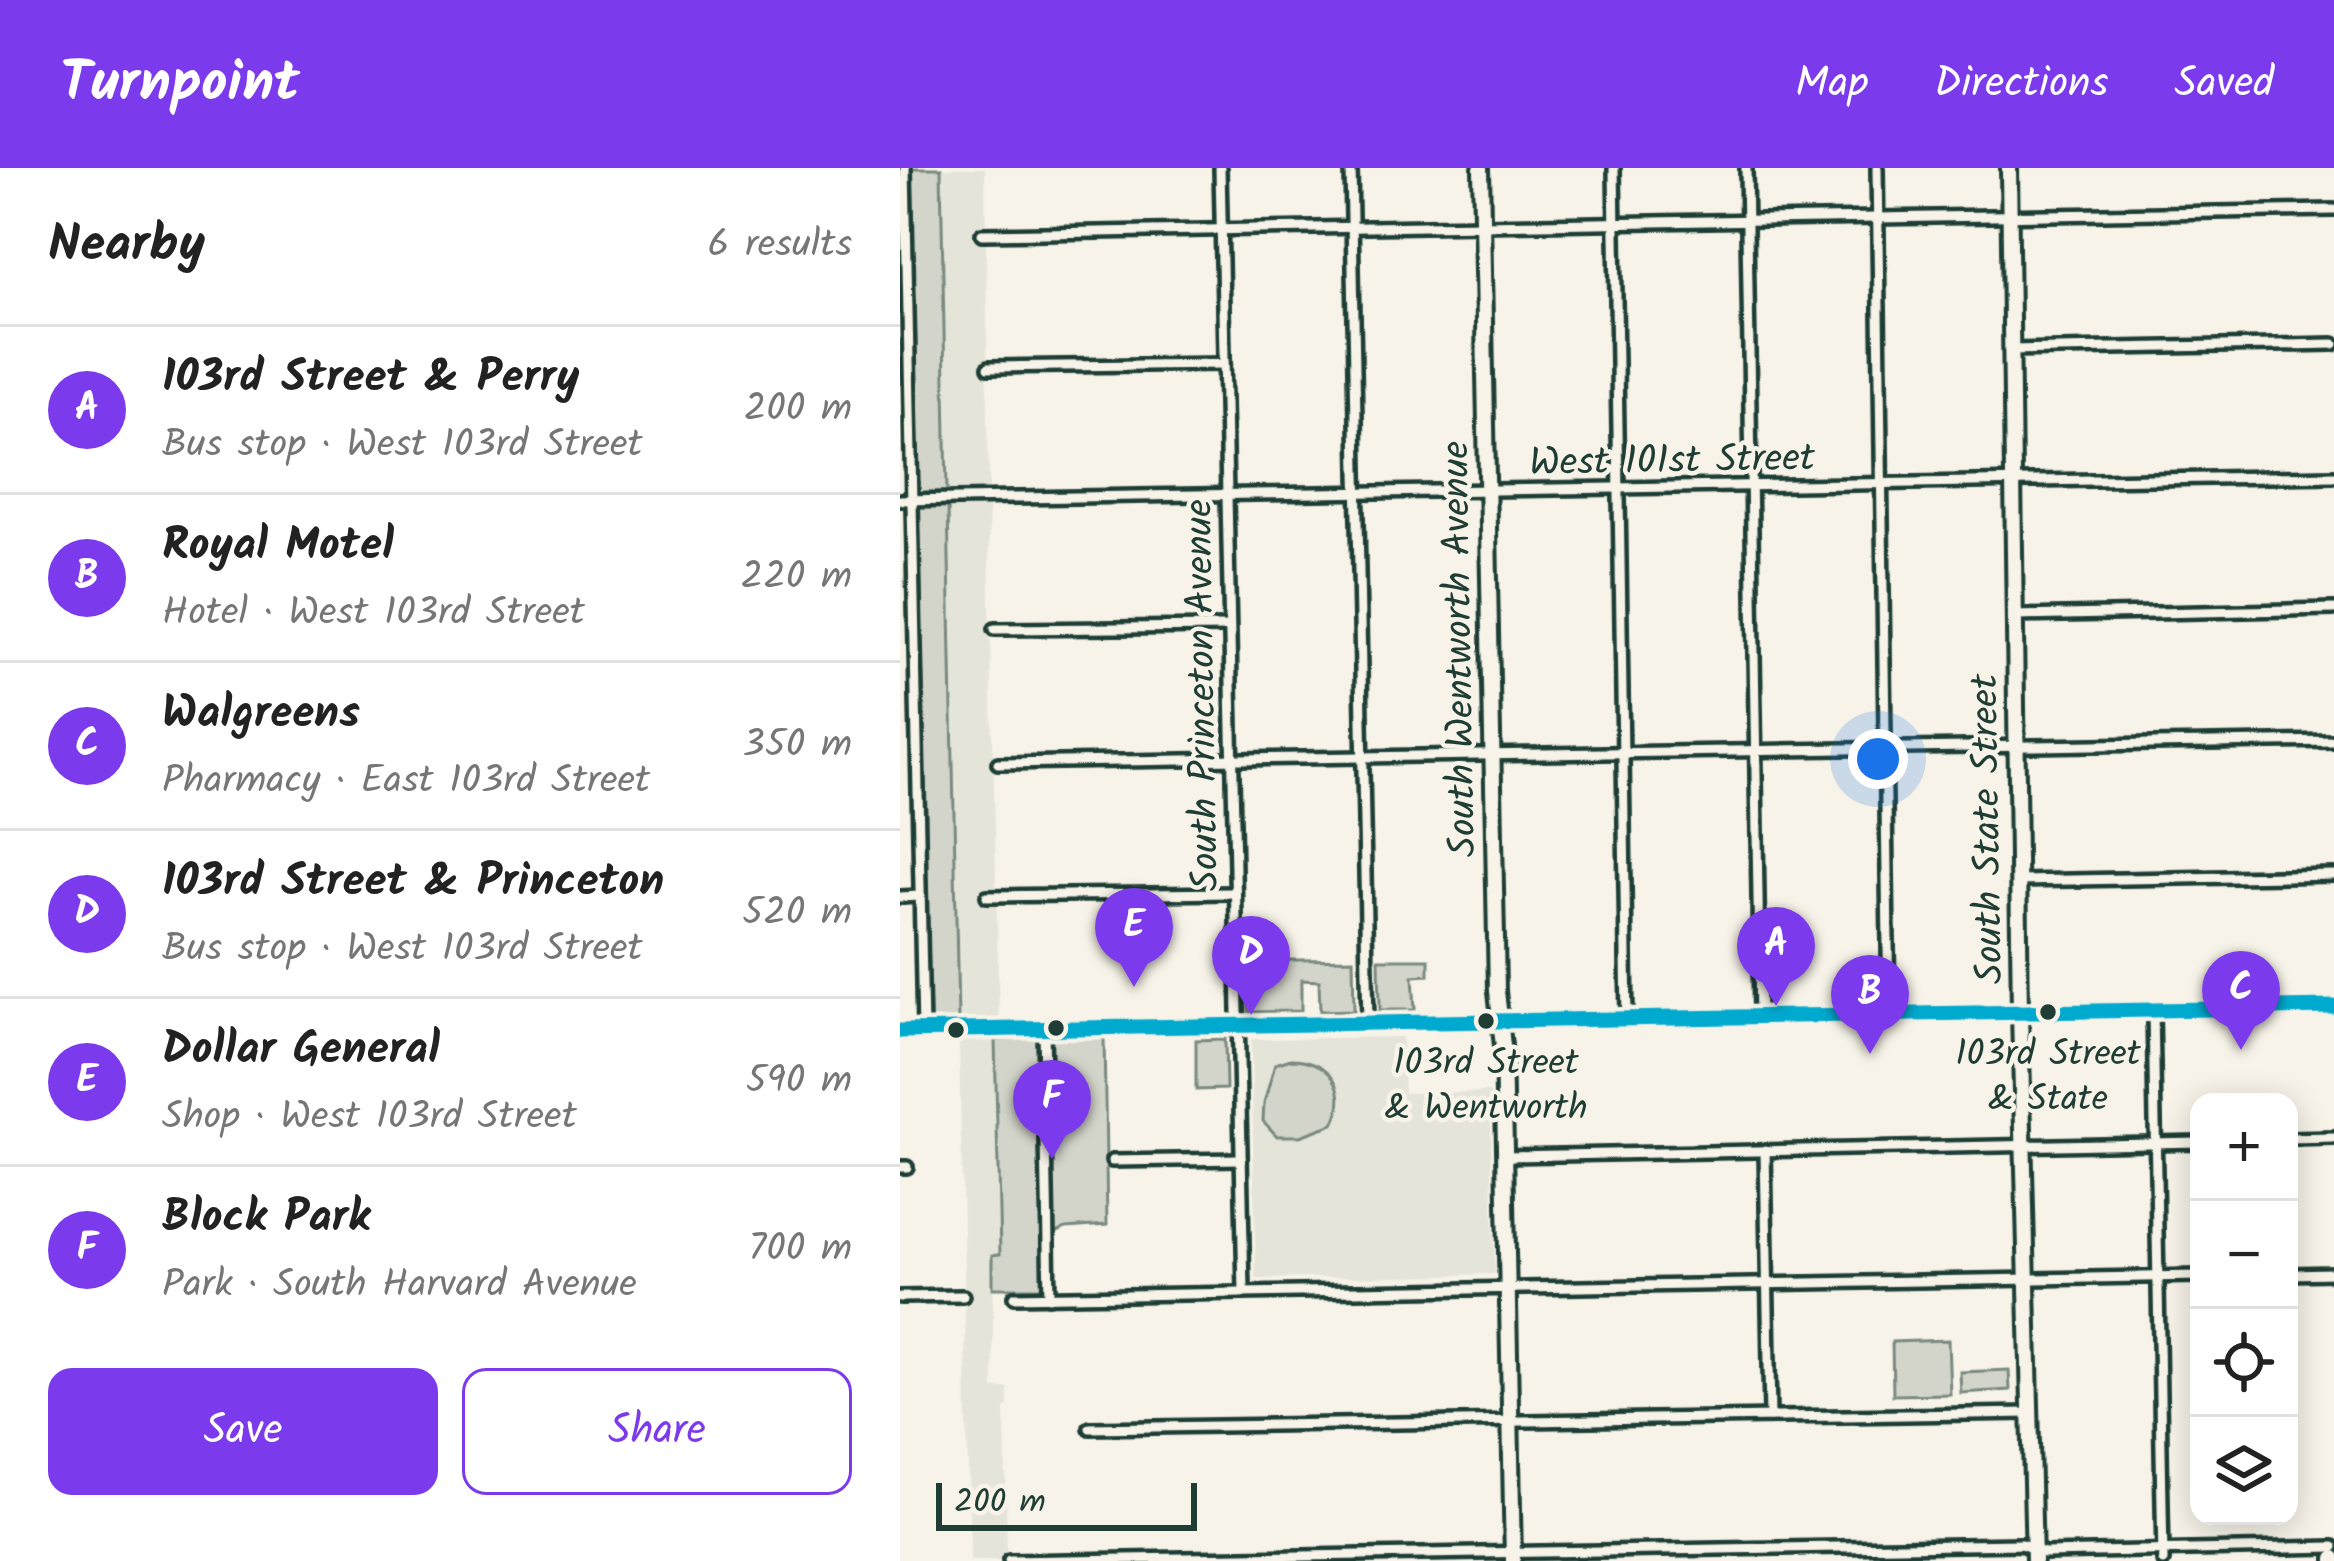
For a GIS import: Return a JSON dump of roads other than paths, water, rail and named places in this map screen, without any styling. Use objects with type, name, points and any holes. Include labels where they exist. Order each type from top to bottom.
[{"type":"street","points":[[905,168],[906,500],[915,634],[912,765],[923,1030]]},
{"type":"street","name":"South Princeton Avenue","points":[[1220,168],[1244,1293]]},
{"type":"street","points":[[1351,168],[1368,1023]]},
{"type":"street","name":"South Wentworth Avenue","points":[[1481,168],[1513,1557]]},
{"type":"street","points":[[1614,168],[1627,1019]]},
{"type":"street","points":[[1746,168],[1760,1017]]},
{"type":"street","points":[[1877,168],[1889,1015]]},
{"type":"street","name":"South State Street","points":[[2009,168],[2020,1013],[2034,1555]]},
{"type":"street","points":[[982,234],[2334,210]]},
{"type":"street","points":[[2011,350],[2334,344]]},
{"type":"street","points":[[989,367],[1224,364]]},
{"type":"street","name":"West 101st Street","points":[[906,500],[2334,476]]},
{"type":"street","points":[[2016,616],[2334,608]]},
{"type":"street","points":[[995,629],[1229,627]]},
{"type":"street","points":[[900,634],[915,634]]},
{"type":"street","points":[[998,764],[2334,741]]},
{"type":"street","points":[[2018,881],[2334,875]]},
{"type":"street","points":[[987,896],[1234,893]]},
{"type":"street","points":[[900,897],[920,896]]},
{"type":"street","points":[[900,1031],[2334,1007]]},
{"type":"street","points":[[2152,1010],[2163,1556]]},
{"type":"street","points":[[1044,1028],[1049,1297]]},
{"type":"street","points":[[2298,1139],[2334,1138]]},
{"type":"street","points":[[1505,1156],[2190,1142]]},
{"type":"street","points":[[1765,1150],[1770,1417]]},
{"type":"street","points":[[1112,1161],[1241,1159]]},
{"type":"street","points":[[2298,1274],[2334,1273]]},
{"type":"street","points":[[1015,1298],[2190,1276]]},
{"type":"street","points":[[900,1297],[963,1296]]},
{"type":"street","points":[[1090,1428],[2030,1413]]},
{"type":"street","points":[[1009,1561],[1774,1555],[2024,1544],[2034,1555],[2163,1556],[2334,1547]]},
{"type":"place","name":"Dollar General","points":[[1134,987]]},
{"type":"place","name":"103rd Street & Perry","points":[[1776,1006]]},
{"type":"place","name":"103rd Street & State","points":[[2048,1012]]},
{"type":"place","name":"103rd Street & Princeton","points":[[1251,1015]]},
{"type":"place","name":"103rd Street & Wentworth","points":[[1486,1021]]},
{"type":"place","name":"Walgreens","points":[[2241,1050]]},
{"type":"place","name":"Royal Motel","points":[[1870,1054]]},
{"type":"place","name":"Block Park","points":[[1052,1159]]}]
